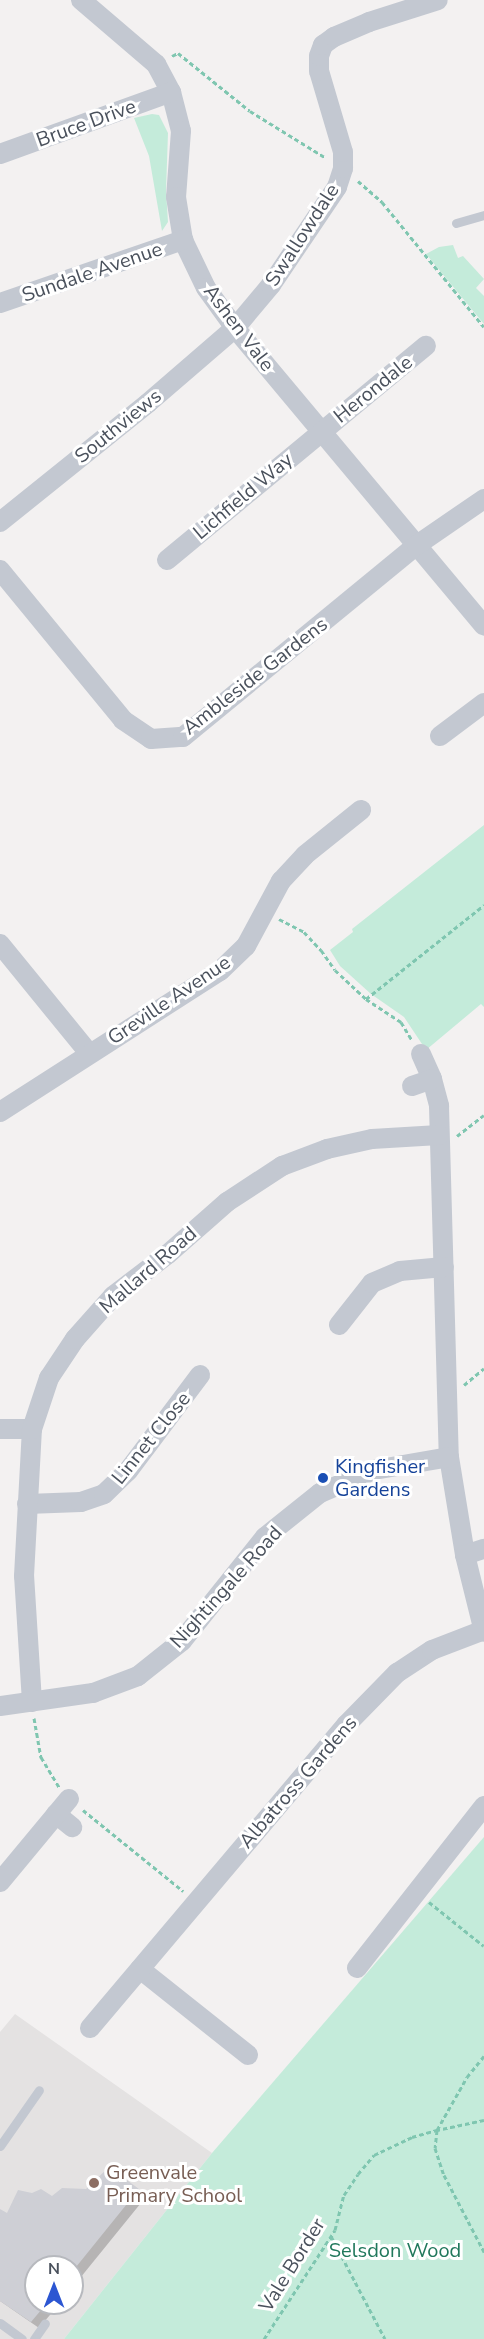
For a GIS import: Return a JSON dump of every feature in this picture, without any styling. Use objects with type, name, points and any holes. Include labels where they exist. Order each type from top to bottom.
[{"type":"street","name":"Ashen Vale","points":[[81,0],[156,64],[171,92],[181,130],[176,197],[183,240],[206,288],[235,328],[484,626]]},
{"type":"street","name":"Swallowdale","points":[[235,328],[271,285],[337,187],[343,168],[343,153],[318,71],[318,56],[323,45],[334,37],[369,22],[438,0]]},
{"type":"street","name":"Bruce Drive","points":[[0,154],[171,92]]},
{"type":"street","name":"Sundale Avenue","points":[[0,303],[183,240]]},
{"type":"street","name":"Southviews","points":[[0,522],[148,403],[235,328]]},
{"type":"street","name":"Herondale","points":[[320,431],[426,346]]},
{"type":"street","name":"Lichfield Way","points":[[167,560],[320,431]]},
{"type":"street","name":"Ambleside Gardens","points":[[0,570],[123,720],[151,739],[183,736],[417,545],[484,499]]},
{"type":"street","points":[[441,736],[484,703]]},
{"type":"street","name":"Greville Avenue","points":[[0,1112],[220,971],[246,946],[266,913],[281,881],[305,855],[361,810]]},
{"type":"street","points":[[0,944],[89,1053]]},
{"type":"street","points":[[421,1054],[432,1079],[438,1106],[444,1267],[445,1392],[449,1457],[465,1555],[484,1631]]},
{"type":"street","points":[[412,1086],[432,1079]]},
{"type":"street","name":"Mallard Road","points":[[32,1702],[24,1575],[32,1429],[49,1378],[75,1339],[113,1296],[168,1254],[226,1202],[282,1166],[327,1149],[372,1139],[439,1145]]},
{"type":"street","points":[[343,1312],[372,1283],[400,1271],[444,1267]]},
{"type":"street","name":"Linnet Close","points":[[27,1504],[81,1502],[104,1494],[128,1471],[200,1375]]},
{"type":"street","points":[[0,1429],[32,1429]]},
{"type":"street","name":"Nightingale Road","points":[[0,1706],[93,1693],[138,1676],[182,1641],[265,1537],[320,1493],[374,1470],[449,1457]]},
{"type":"street","points":[[465,1555],[484,1549]]},
{"type":"street","name":"Albatross Gardens","points":[[90,2028],[346,1725],[397,1673],[432,1650],[484,1631]]},
{"type":"street","points":[[0,1882],[69,1798]]},
{"type":"street","points":[[357,1968],[484,1806]]},
{"type":"street","points":[[56,1814],[72,1827]]},
{"type":"street","points":[[140,1969],[248,2055]]},
{"type":"lane","points":[[456,224],[484,215]]},
{"type":"lane","points":[[0,2146],[39,2090]]},
{"type":"lane","points":[[0,2323],[22,2339]]},
{"type":"lane","points":[[34,2339],[45,2323]]},
{"type":"path","points":[[366,999],[484,905]]},
{"type":"path","points":[[266,913],[304,932],[335,969],[366,999],[401,1022],[421,1054]]},
{"type":"path","points":[[439,1145],[484,1115]]},
{"type":"path","points":[[32,1702],[35,1735],[41,1757],[69,1798],[196,1901]]},
{"type":"path","points":[[417,1892],[484,1946]]},
{"type":"path","points":[[484,2056],[466,2077],[437,2130],[435,2148],[444,2175],[484,2252]]},
{"type":"path","name":"Vale Border","points":[[264,2339],[331,2236],[344,2196],[374,2155],[412,2137],[484,2120]]},
{"type":"path","points":[[331,2236],[386,2339]]},
{"type":"shaded area","name":"Greenvale Primary School","points":[[15,2014],[212,2153],[84,2314],[84,2255],[24,2255],[24,2315],[83,2315],[64,2339],[0,2339],[0,2032]]},
{"type":"green space","points":[[152,114],[159,115],[168,133],[166,191],[168,222],[162,231],[149,156],[134,118]]},
{"type":"green space","points":[[453,245],[458,258],[463,256],[484,279],[476,288],[484,296],[484,324],[426,254],[439,247]]},
{"type":"green space","points":[[484,825],[484,1007],[481,1004],[426,1050],[404,1017],[371,994],[340,966],[330,950],[353,932],[352,929]]},
{"type":"green space","name":"Selsdon Wood","points":[[484,1837],[484,2339],[64,2339],[212,2153]]},
{"type":"building","name":"Greenvale Primary School","points":[[109,2167],[139,2189],[84,2257],[84,2255],[24,2255],[24,2315],[37,2315],[31,2322],[0,2301],[0,2209],[7,2213],[18,2190],[32,2193],[41,2189],[52,2196],[62,2188],[86,2189]]},
{"type":"place","name":"Kingfisher Gardens","points":[[323,1478]]},
{"type":"place","name":"Greenvale Primary School","points":[[94,2183]]}]
